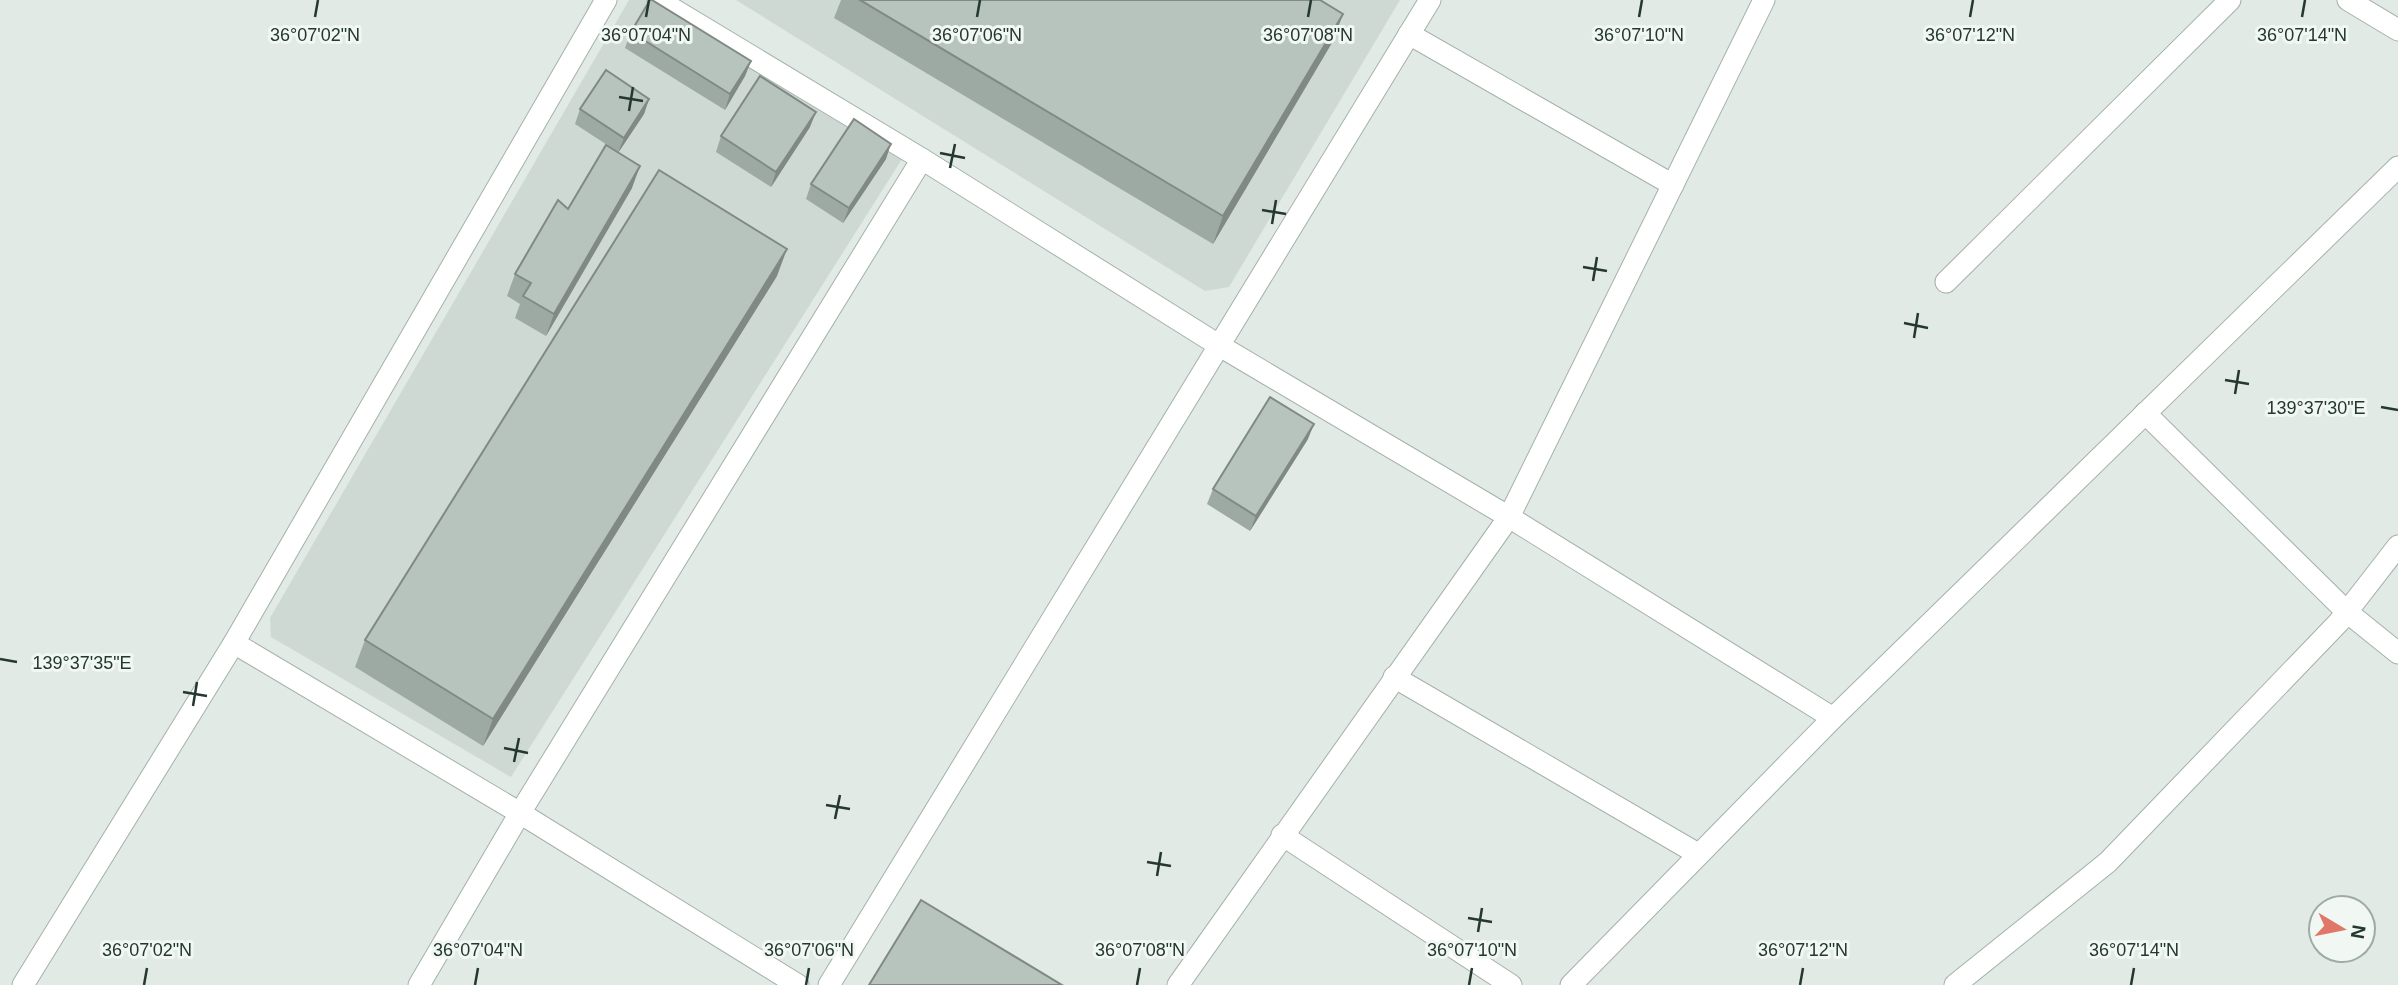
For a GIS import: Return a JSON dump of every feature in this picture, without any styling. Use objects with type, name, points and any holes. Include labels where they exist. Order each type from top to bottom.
[{"type":"street","points":[[23,985],[234,643],[606,0]]},
{"type":"street","points":[[658,0],[922,159],[1220,346],[1509,517],[1833,718]]},
{"type":"street","points":[[829,985],[1430,0]]},
{"type":"street","points":[[1178,985],[1509,517],[1763,0]]},
{"type":"street","points":[[1946,282],[2230,0]]},
{"type":"street","points":[[2348,0],[2398,30]]},
{"type":"street","points":[[1409,34],[1673,185]]},
{"type":"street","points":[[419,985],[520,813],[922,159]]},
{"type":"street","points":[[1571,985],[1833,718],[2398,167]]},
{"type":"street","points":[[2145,413],[2347,612],[2398,653]]},
{"type":"street","points":[[1955,985],[2108,862],[2347,612],[2398,546]]},
{"type":"street","points":[[234,643],[520,813],[798,985]]},
{"type":"street","points":[[1394,677],[1698,854]]},
{"type":"street","points":[[1282,835],[1511,985]]},
{"type":"shaded area","points":[[629,0],[650,0],[904,156],[511,777],[271,637],[270,618]]},
{"type":"shaded area","points":[[736,0],[1400,0],[1229,287],[1205,291]]},
{"type":"building","points":[[650,0],[751,61],[730,94],[631,32]]},
{"type":"building","points":[[860,0],[1320,0],[1343,14],[1223,216]]},
{"type":"building","points":[[606,70],[649,99],[624,138],[580,109]]},
{"type":"building","points":[[760,76],[816,112],[776,172],[721,136]]},
{"type":"building","points":[[854,119],[891,144],[849,208],[811,184]]},
{"type":"building","points":[[606,145],[640,166],[554,314],[523,296],[531,283],[515,274],[558,200],[568,209]]},
{"type":"building","points":[[659,170],[787,249],[493,719],[365,640]]},
{"type":"building","points":[[1270,397],[1314,424],[1256,516],[1213,489]]},
{"type":"building","points":[[921,900],[1062,985],[869,985]]}]
